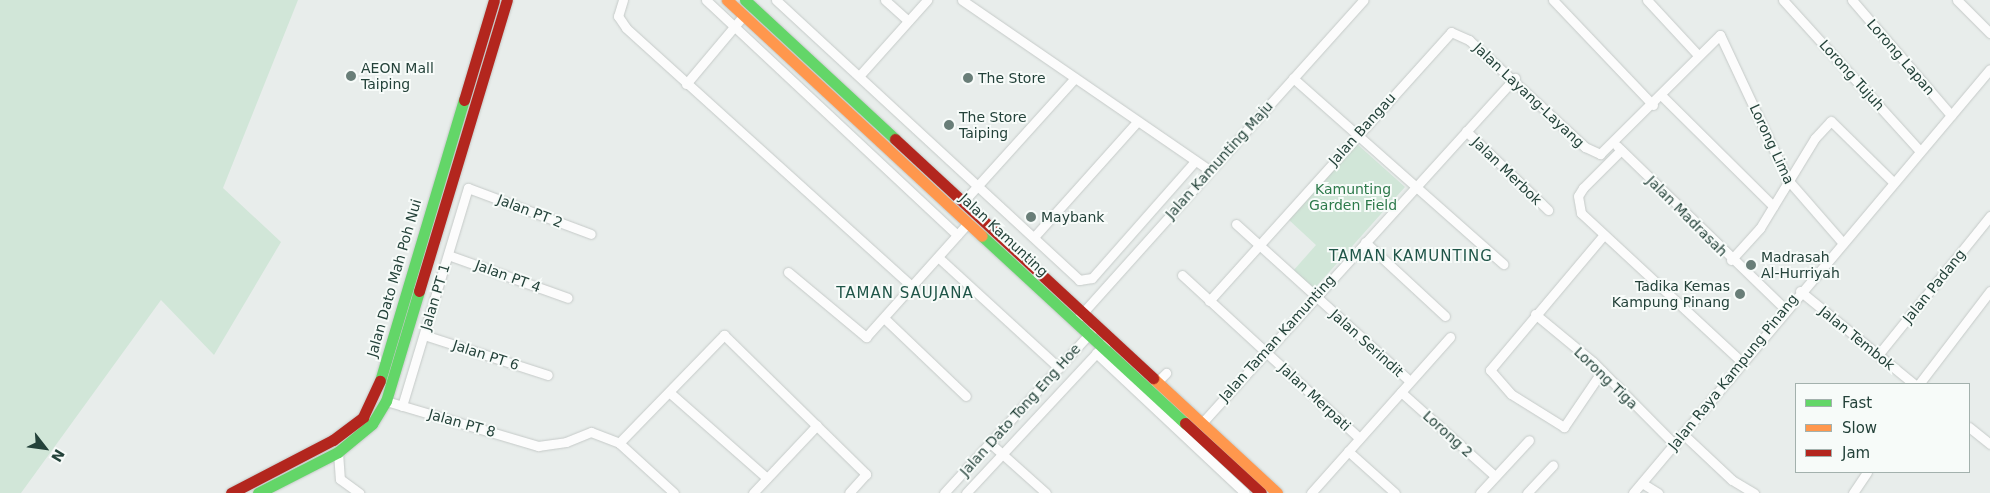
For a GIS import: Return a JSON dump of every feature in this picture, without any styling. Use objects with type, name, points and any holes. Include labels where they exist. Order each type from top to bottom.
[{"type":"main road","name":"Jalan Dato Mah Poh Nui","points":[[231,493],[333,440],[352,428],[370,405],[494,0]]},
{"type":"main road","name":"Jalan Dato Mah Poh Nui","points":[[258,493],[338,452],[372,424],[383,406],[507,0]]},
{"type":"main road","name":"Jalan Kamunting","points":[[727,0],[969,222],[1079,317]]},
{"type":"main road","name":"Jalan Kamunting","points":[[745,0],[963,202],[1093,330],[1103,345],[1261,493]]},
{"type":"main road","name":"Jalan Kamunting","points":[[1103,345],[1162,378],[1202,423],[1277,493]]},
{"type":"main road","points":[[370,405],[383,406]]},
{"type":"street","points":[[623,0],[621,22],[686,84],[912,286]]},
{"type":"street","points":[[706,0],[957,235]]},
{"type":"street","points":[[776,0],[1080,280],[1092,278],[1195,161]]},
{"type":"street","points":[[886,0],[908,21]]},
{"type":"street","points":[[860,76],[927,0]]},
{"type":"street","points":[[962,0],[1209,170]]},
{"type":"street","name":"Jalan Kamunting Maju","points":[[1079,317],[1362,0]]},
{"type":"street","points":[[1553,0],[1653,105]]},
{"type":"street","points":[[1647,0],[1697,54],[1578,196],[1581,213],[1603,236],[1740,360]]},
{"type":"street","name":"Lorong Tujuh","points":[[1783,0],[1920,151]]},
{"type":"street","name":"Lorong Lapan","points":[[1852,0],[1951,115]]},
{"type":"street","points":[[1957,0],[1990,33]]},
{"type":"street","points":[[686,84],[744,15]]},
{"type":"street","name":"Jalan Bangau","points":[[1209,301],[1451,32],[1459,32]]},
{"type":"street","name":"Jalan Layang-Layang","points":[[1459,32],[1514,79],[1585,147],[1600,154],[1618,147]]},
{"type":"street","name":"Lorong Lima","points":[[1697,54],[1720,34],[1788,180],[1842,242]]},
{"type":"street","name":"Jalan Raya Kampung Pinang","points":[[1632,493],[1675,444],[1740,360],[1990,69]]},
{"type":"street","points":[[963,202],[1075,78]]},
{"type":"street","points":[[1293,78],[1356,136],[1503,264]]},
{"type":"street","name":"Jalan Taman Kamunting","points":[[1202,423],[1364,242],[1514,79]]},
{"type":"street","points":[[1662,95],[1773,206]]},
{"type":"street","points":[[1730,260],[1746,246],[1788,180],[1831,121],[1893,182]]},
{"type":"street","points":[[1034,237],[1137,122]]},
{"type":"street","name":"Jalan Merbok","points":[[1466,131],[1548,210]]},
{"type":"street","name":"Jalan Madrasah","points":[[1618,147],[1730,260],[1784,308]]},
{"type":"street","name":"Jalan PT 2","points":[[468,188],[591,234]]},
{"type":"street","name":"Jalan PT 1","points":[[402,406],[468,188]]},
{"type":"street","name":"Jalan Padang","points":[[1878,355],[1990,216]]},
{"type":"street","points":[[788,272],[866,337],[969,222]]},
{"type":"street","name":"Jalan Serindit","points":[[1236,224],[1410,382]]},
{"type":"street","points":[[1602,371],[1564,427],[1511,394],[1490,370],[1535,314],[1603,236]]},
{"type":"street","points":[[1364,242],[1445,316]]},
{"type":"street","name":"Jalan PT 4","points":[[448,255],[568,298]]},
{"type":"street","points":[[938,257],[1058,368]]},
{"type":"street","name":"Jalan Merpati","points":[[1182,275],[1359,438]]},
{"type":"street","name":"Jalan Tembok","points":[[1800,291],[1913,383]]},
{"type":"street","points":[[1920,383],[1990,291]]},
{"type":"street","name":"Lorong Tiga","points":[[1535,314],[1602,371],[1675,444]]},
{"type":"street","points":[[884,318],[966,396]]},
{"type":"street","name":"Jalan Dato Tong Eng Hoe","points":[[944,493],[1093,330]]},
{"type":"street","name":"Jalan PT 6","points":[[424,335],[548,375]]},
{"type":"street","points":[[674,493],[619,444],[724,335],[866,474],[849,493]]},
{"type":"street","points":[[1311,493],[1450,337]]},
{"type":"street","points":[[966,493],[1103,345],[1244,493]]},
{"type":"street","points":[[669,392],[767,478]]},
{"type":"street","name":"Lorong 2","points":[[1401,392],[1495,476]]},
{"type":"street","name":"Jalan PT 8","points":[[383,406],[402,406],[538,446],[566,442],[591,432],[619,444]]},
{"type":"street","points":[[753,493],[817,424]]},
{"type":"street","points":[[1970,428],[1990,444]]},
{"type":"street","points":[[1683,434],[1732,480],[1754,493]]},
{"type":"street","points":[[1480,493],[1529,440]]},
{"type":"street","points":[[990,443],[1046,493]]},
{"type":"street","points":[[1348,451],[1395,493]]},
{"type":"street","points":[[336,467],[338,452]]},
{"type":"street","points":[[326,459],[336,467],[345,486],[359,493]]},
{"type":"street","points":[[1528,493],[1553,465]]},
{"type":"street","points":[[1853,493],[1865,473]]},
{"type":"street","points":[[1642,483],[1658,493]]},
{"type":"green space","points":[[0,0],[298,0],[223,188],[281,242],[214,355],[161,300],[21,493],[0,493]]},
{"type":"green space","name":"Kamunting Garden Field","points":[[1357,144],[1405,187],[1314,289],[1293,271],[1316,245],[1289,220]]},
{"type":"traffic: fast","points":[[745,0],[895,139]]},
{"type":"traffic: fast","points":[[380,381],[464,100]]},
{"type":"traffic: fast","points":[[982,236],[1185,423]]},
{"type":"traffic: fast","points":[[258,493],[338,452],[372,424],[386,401],[419,291]]},
{"type":"traffic: slow","points":[[727,0],[982,236]]},
{"type":"traffic: slow","points":[[1153,378],[1277,493]]},
{"type":"traffic: jam","points":[[464,100],[494,0]]},
{"type":"traffic: jam","points":[[419,291],[507,0]]},
{"type":"traffic: jam","points":[[895,139],[1153,378]]},
{"type":"traffic: jam","points":[[231,493],[333,440],[363,417],[380,381]]},
{"type":"traffic: jam","points":[[1185,423],[1261,493]]},
{"type":"place","name":"AEON Mall Taiping","points":[[351,76]]},
{"type":"place","name":"The Store","points":[[968,78]]},
{"type":"place","name":"The Store Taiping","points":[[949,125]]},
{"type":"place","name":"Maybank","points":[[1031,217]]},
{"type":"place","name":"Madrasah Al-Hurriyah","points":[[1751,265]]},
{"type":"place","name":"Tadika Kemas Kampung Pinang","points":[[1740,294]]},
{"type":"district","name":"TAMAN KAMUNTING","points":[[1411,257]]},
{"type":"district","name":"TAMAN SAUJANA","points":[[905,294]]}]
